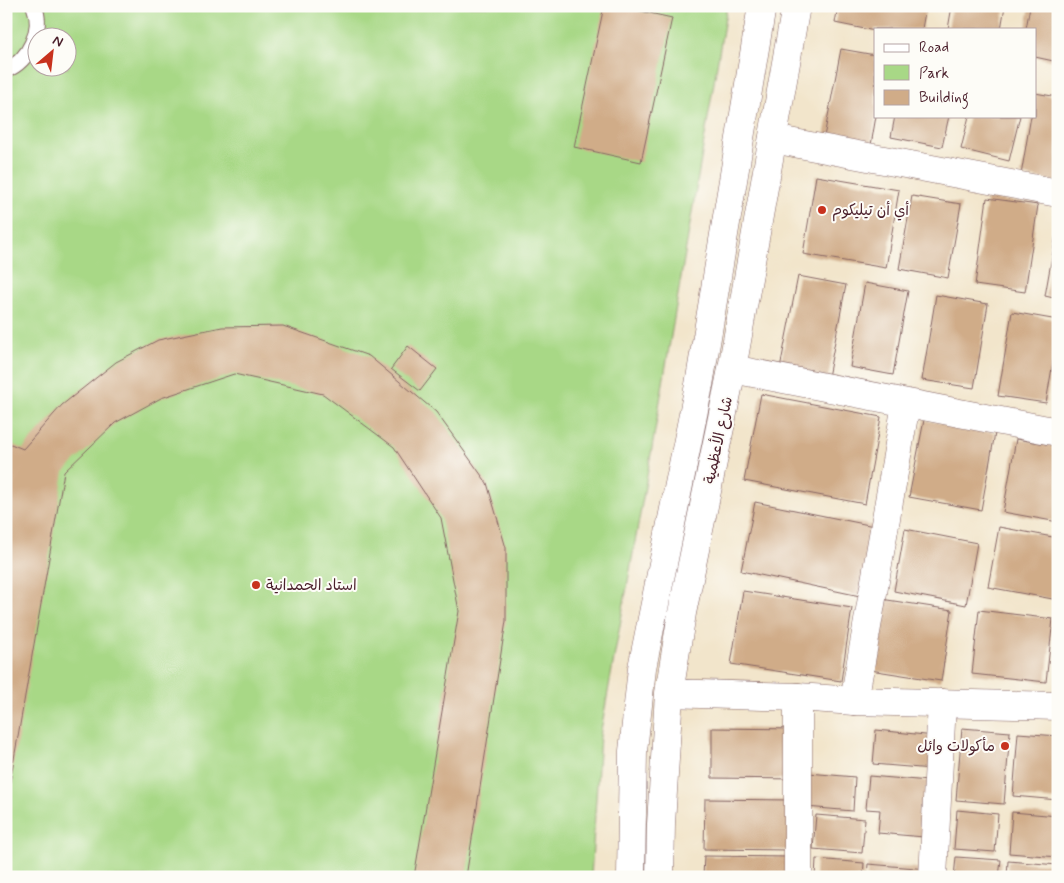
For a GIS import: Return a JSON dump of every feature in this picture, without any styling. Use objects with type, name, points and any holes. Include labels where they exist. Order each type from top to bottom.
[{"type":"street","points":[[631,877],[633,751],[642,668],[699,385],[762,6]]},
{"type":"street","name":"شارع الأعظمية","points":[[660,877],[661,824],[669,693],[682,612],[732,369],[796,6]]},
{"type":"street","points":[[774,139],[1058,193]]},
{"type":"street","points":[[732,369],[1058,432]]},
{"type":"street","points":[[854,701],[906,404]]},
{"type":"street","points":[[669,693],[798,697],[854,701],[1058,706]]},
{"type":"street","points":[[798,697],[798,877]]},
{"type":"street","points":[[933,877],[942,703]]},
{"type":"lane","points":[[6,70],[13,67],[28,51],[36,31],[34,6]]},
{"type":"green space","points":[[6,6],[727,6],[652,448],[600,736],[591,877],[6,877]]},
{"type":"building","points":[[604,6],[618,6],[672,18],[641,162],[574,147]]},
{"type":"building","points":[[838,6],[926,6],[922,28],[874,28],[874,31],[835,23]]},
{"type":"building","points":[[952,6],[1005,6],[1001,28],[948,28]]},
{"type":"building","points":[[1030,6],[1058,6],[1058,62],[1036,57],[1036,28],[1026,28]]},
{"type":"building","points":[[841,49],[874,55],[874,118],[876,118],[870,151],[823,142]]},
{"type":"building","points":[[1036,93],[1058,97],[1058,182],[1021,175],[1031,118],[1036,118]]},
{"type":"building","points":[[895,118],[949,118],[942,147],[891,137]]},
{"type":"building","points":[[969,118],[1020,118],[1009,161],[961,149]]},
{"type":"building","points":[[816,176],[899,190],[886,268],[803,254]]},
{"type":"building","points":[[912,196],[961,204],[948,278],[899,269]]},
{"type":"building","points":[[987,198],[1038,205],[1025,292],[975,285]]},
{"type":"building","points":[[1058,228],[1058,299],[1045,296]]},
{"type":"building","points":[[798,276],[846,285],[828,377],[780,368]]},
{"type":"building","points":[[865,283],[908,291],[893,375],[850,367]]},
{"type":"building","points":[[936,295],[988,304],[974,388],[922,380]]},
{"type":"building","points":[[1012,312],[1058,320],[1058,332],[1046,403],[998,396]]},
{"type":"building","points":[[283,326],[369,356],[436,412],[487,483],[506,548],[506,621],[466,877],[414,877],[459,611],[441,518],[394,447],[323,394],[234,374],[161,398],[115,423],[64,472],[6,805],[6,442],[23,449],[62,405],[116,362],[158,340],[222,327]]},
{"type":"building","points":[[408,346],[437,369],[420,391],[391,369]]},
{"type":"building","points":[[761,394],[881,417],[865,504],[744,481]]},
{"type":"building","points":[[924,420],[995,433],[981,510],[909,497]]},
{"type":"building","points":[[1016,439],[1058,446],[1058,522],[1003,512]]},
{"type":"building","points":[[755,502],[874,526],[860,596],[741,571]]},
{"type":"building","points":[[999,527],[1058,538],[1058,600],[988,587]]},
{"type":"building","points":[[905,529],[977,543],[966,605],[894,591]]},
{"type":"building","points":[[743,591],[852,608],[841,681],[731,664]]},
{"type":"building","points":[[881,599],[952,610],[941,681],[870,670]]},
{"type":"building","points":[[979,610],[1053,619],[1046,682],[972,674]]},
{"type":"building","points":[[712,728],[798,729],[797,779],[712,778]]},
{"type":"building","points":[[962,728],[1010,732],[1004,804],[956,800]]},
{"type":"building","points":[[876,730],[935,736],[932,769],[873,764]]},
{"type":"building","points":[[1018,733],[1058,736],[1058,800],[1013,796]]},
{"type":"building","points":[[808,773],[855,777],[853,811],[806,807]]},
{"type":"building","points":[[869,776],[929,781],[924,837],[878,833],[880,810],[866,809]]},
{"type":"building","points":[[705,799],[790,800],[790,850],[704,849]]},
{"type":"building","points":[[957,810],[998,814],[995,852],[954,849]]},
{"type":"building","points":[[1012,812],[1058,816],[1058,857],[1009,853]]},
{"type":"building","points":[[816,815],[865,819],[862,853],[813,849]]},
{"type":"building","points":[[704,856],[789,857],[789,877],[703,877]]},
{"type":"building","points":[[956,857],[1001,860],[999,877],[954,877]]},
{"type":"building","points":[[816,859],[864,863],[863,877],[815,877]]},
{"type":"building","points":[[1008,861],[1058,865],[1058,877],[1007,877]]},
{"type":"building","points":[[868,864],[928,869],[927,877],[867,877]]},
{"type":"place","name":"أي أن تيليكوم","points":[[822,210]]},
{"type":"place","name":"استاد الحمدانية","points":[[256,585]]},
{"type":"place","name":"مأكولات وائل","points":[[1005,746]]}]
